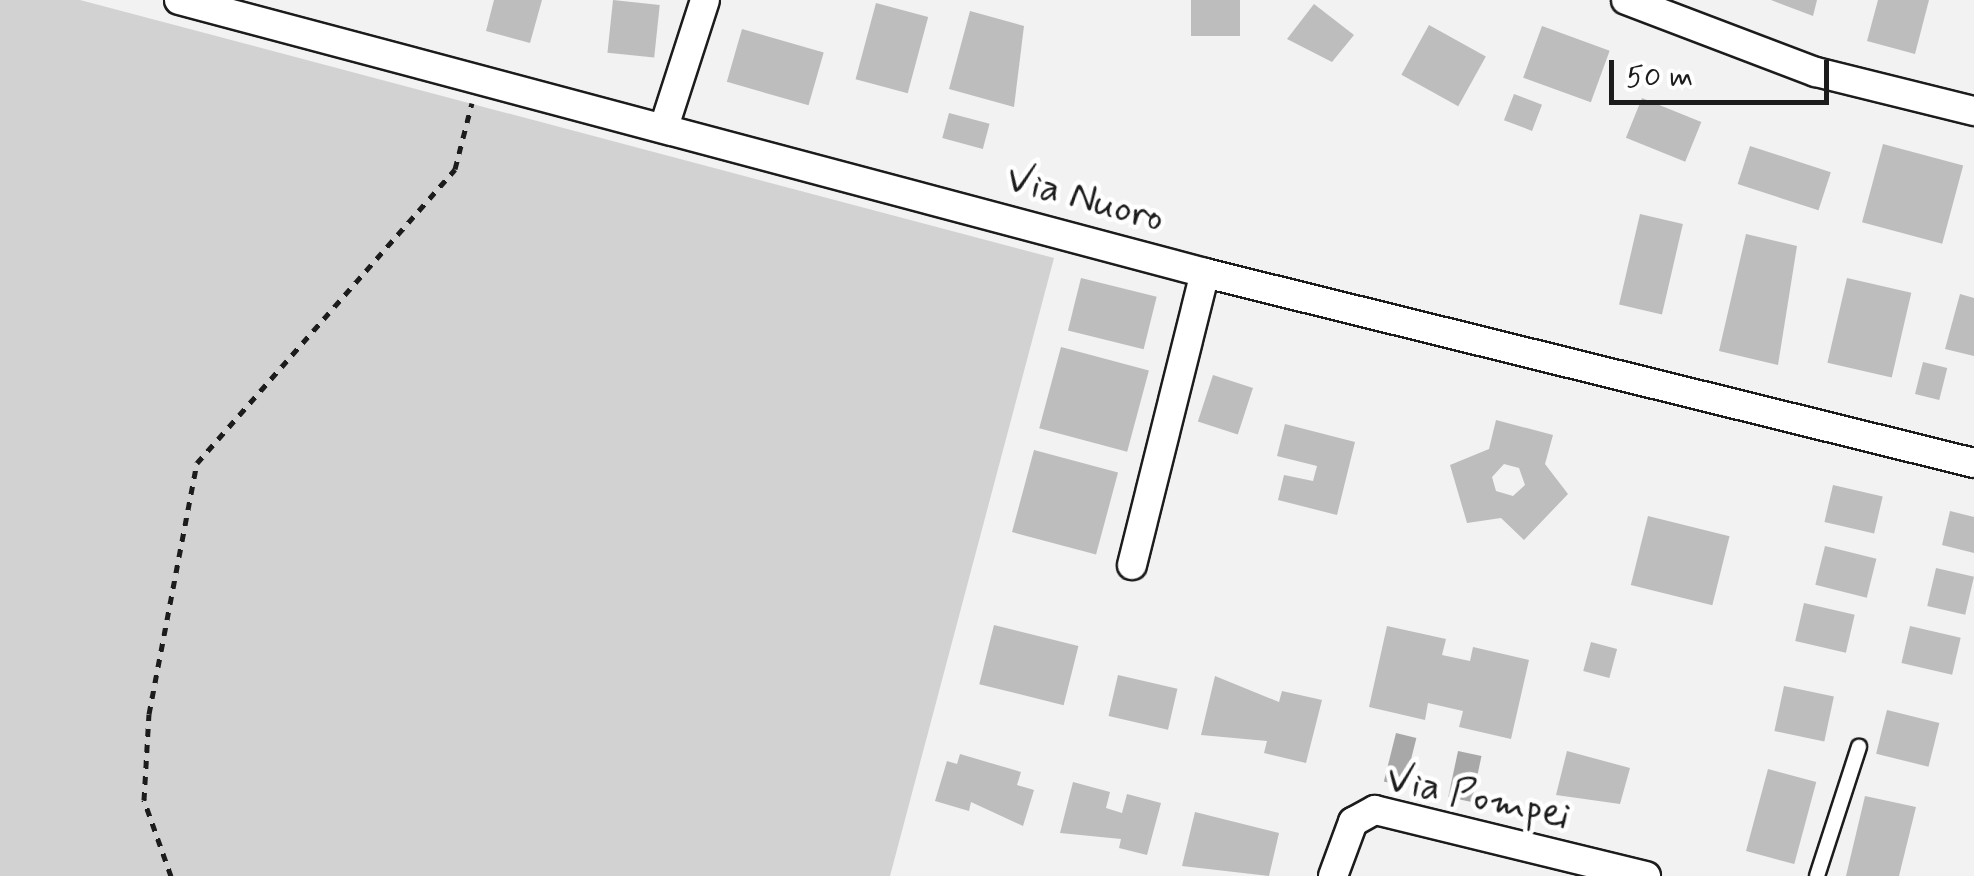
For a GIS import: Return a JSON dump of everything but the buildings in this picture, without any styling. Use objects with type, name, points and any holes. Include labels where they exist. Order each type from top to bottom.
[{"type":"street","name":"Via Nuoro","points":[[180,0],[480,75],[1205,273],[1974,463]]},
{"type":"street","points":[[664,127],[705,0]]},
{"type":"street","points":[[1626,0],[1816,72],[1974,111]]},
{"type":"street","points":[[1132,564],[1205,273]]},
{"type":"street","name":"Via Pompei","points":[[1332,876],[1353,822],[1375,810],[1646,876]]},
{"type":"lane","points":[[1817,876],[1859,747]]},
{"type":"path","points":[[171,876],[144,800],[148,731],[166,590],[197,463],[455,169],[480,75]]},
{"type":"shaded area","points":[[0,0],[80,0],[1054,258],[890,876],[0,876]]},
{"type":"shaded area","points":[[1396,733],[1416,738],[1404,787],[1384,782]]},
{"type":"shaded area","points":[[1458,751],[1481,756],[1472,802],[1448,797]]}]
